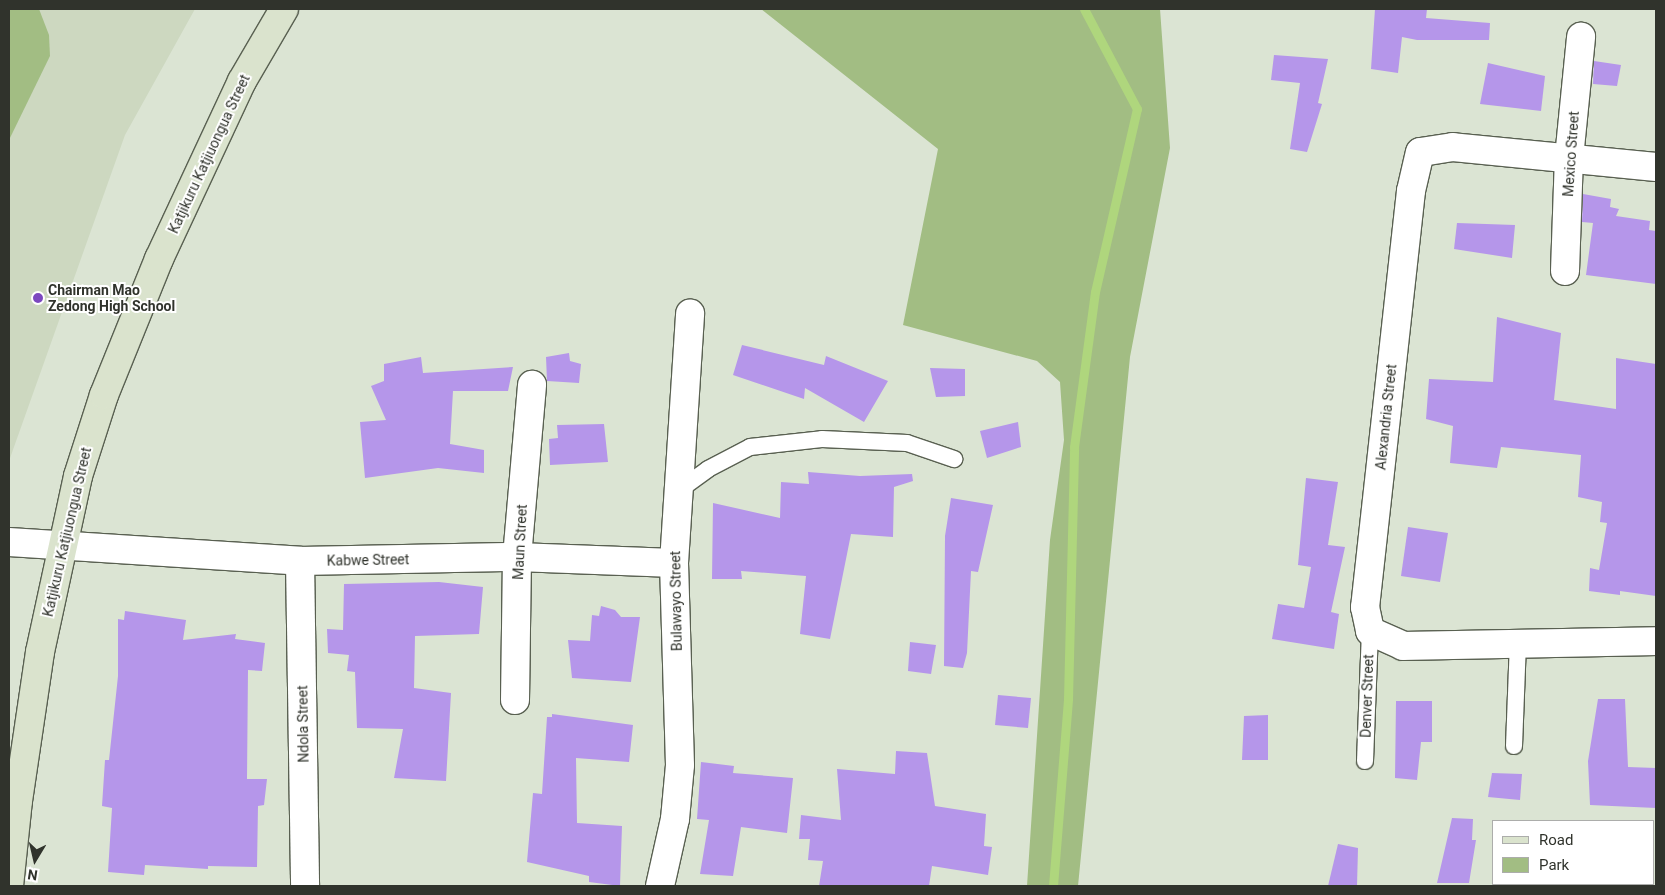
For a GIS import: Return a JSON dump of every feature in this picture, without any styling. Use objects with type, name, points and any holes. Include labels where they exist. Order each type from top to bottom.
[{"type":"street","name":"Katjikuru Katjiuongua Street","points":[[9,886],[31,706],[62,546],[78,476],[104,395],[159,259],[242,81],[284,9]]},
{"type":"street","name":"Mexico Street","points":[[1565,271],[1569,158],[1581,37]]},
{"type":"street","name":"Alexandria Street","points":[[1370,631],[1365,607],[1411,191],[1420,152],[1453,147],[1656,167]]},
{"type":"street","name":"Bulawayo Street","points":[[660,886],[675,819],[680,765],[674,563],[690,314]]},
{"type":"street","name":"Maun Street","points":[[515,700],[518,557],[532,385]]},
{"type":"street","name":"Kabwe Street","points":[[9,542],[300,561],[518,557],[674,563]]},
{"type":"street","name":"Ndola Street","points":[[300,561],[305,886]]},
{"type":"street","points":[[1370,631],[1403,646],[1656,641]]},
{"type":"lane","points":[[678,490],[708,469],[750,447],[822,439],[907,443],[954,459]]},
{"type":"lane","name":"Denver Street","points":[[1365,761],[1370,631]]},
{"type":"lane","points":[[1514,746],[1518,643]]},
{"type":"shaded area","name":"Chairman Mao Zedong High School","points":[[9,9],[195,9],[125,135],[9,461]]},
{"type":"green space","points":[[9,9],[39,9],[49,35],[50,56],[9,140]]},
{"type":"green space","points":[[761,9],[1160,9],[1170,148],[1130,357],[1078,886],[1027,886],[1050,540],[1064,440],[1060,382],[1037,361],[903,325],[938,149]]},
{"type":"building","points":[[1375,9],[1427,9],[1426,18],[1490,23],[1489,40],[1417,40],[1402,37],[1398,73],[1371,69]]},
{"type":"building","points":[[1274,55],[1328,59],[1318,103],[1322,104],[1307,152],[1290,149],[1300,83],[1271,80]]},
{"type":"building","points":[[1594,61],[1621,65],[1617,86],[1593,84]]},
{"type":"building","points":[[1488,63],[1545,76],[1541,111],[1480,104]]},
{"type":"building","points":[[1583,194],[1611,199],[1610,207],[1619,209],[1616,216],[1650,221],[1649,230],[1656,231],[1656,284],[1586,275],[1593,223],[1582,222]]},
{"type":"building","points":[[1457,223],[1515,225],[1512,258],[1454,249]]},
{"type":"building","points":[[1497,317],[1561,333],[1554,400],[1616,409],[1616,358],[1656,364],[1656,596],[1620,591],[1620,595],[1589,591],[1590,568],[1599,570],[1607,523],[1600,522],[1602,502],[1578,497],[1581,455],[1501,447],[1497,468],[1450,463],[1453,426],[1426,419],[1429,379],[1493,382]]},
{"type":"building","points":[[742,345],[824,365],[826,356],[888,381],[864,422],[805,388],[804,399],[733,375]]},
{"type":"building","points":[[569,353],[570,361],[581,364],[579,383],[547,381],[546,357]]},
{"type":"building","points":[[421,357],[423,373],[513,367],[508,391],[453,391],[450,444],[484,450],[484,473],[438,468],[365,478],[360,422],[386,420],[371,386],[384,381],[384,364]]},
{"type":"building","points":[[930,368],[965,369],[965,396],[936,397]]},
{"type":"building","points":[[1018,422],[1021,447],[987,458],[980,431]]},
{"type":"building","points":[[604,424],[608,462],[550,465],[549,439],[558,438],[557,425]]},
{"type":"building","points":[[808,472],[860,476],[912,474],[913,481],[894,487],[893,537],[851,534],[830,639],[800,634],[806,576],[741,571],[742,579],[712,579],[713,503],[780,518],[781,482],[809,484]]},
{"type":"building","points":[[1306,478],[1338,482],[1328,545],[1345,547],[1331,612],[1339,614],[1334,649],[1272,639],[1278,604],[1304,608],[1311,567],[1298,565]]},
{"type":"building","points":[[951,498],[993,505],[978,572],[971,571],[967,653],[963,668],[944,666],[945,536]]},
{"type":"building","points":[[1408,527],[1448,533],[1440,582],[1401,576]]},
{"type":"building","points":[[439,582],[483,587],[479,634],[415,636],[414,688],[451,693],[446,781],[394,778],[403,729],[357,728],[355,672],[347,671],[349,655],[328,653],[327,629],[343,630],[344,584]]},
{"type":"building","points":[[601,606],[615,610],[621,617],[640,617],[631,682],[572,678],[568,640],[590,641],[592,615],[599,616]]},
{"type":"building","points":[[125,611],[186,620],[183,640],[236,634],[235,639],[265,643],[262,671],[248,670],[247,779],[267,779],[264,805],[258,806],[257,867],[208,866],[208,869],[145,865],[144,875],[108,872],[112,808],[102,806],[105,760],[109,760],[118,676],[118,619],[124,620]]},
{"type":"building","points":[[910,642],[936,645],[931,674],[908,671]]},
{"type":"building","points":[[998,695],[1031,698],[1028,728],[995,725]]},
{"type":"building","points":[[1598,699],[1625,699],[1628,767],[1656,768],[1656,808],[1590,805],[1588,761]]},
{"type":"building","points":[[1396,701],[1432,701],[1432,742],[1421,742],[1417,780],[1395,778]]},
{"type":"building","points":[[552,714],[633,725],[629,762],[576,758],[577,823],[622,826],[620,886],[589,882],[589,876],[527,862],[533,793],[542,794],[547,717],[552,717]]},
{"type":"building","points":[[1268,715],[1268,760],[1242,760],[1244,716]]},
{"type":"building","points":[[896,751],[927,753],[935,806],[986,814],[984,846],[992,847],[988,875],[932,866],[929,886],[819,886],[823,861],[808,860],[810,839],[799,839],[801,815],[841,820],[837,769],[895,774]]},
{"type":"building","points":[[701,762],[734,766],[733,773],[793,778],[787,833],[741,827],[733,876],[700,874],[709,820],[697,819]]},
{"type":"building","points":[[1492,773],[1522,774],[1520,800],[1488,797]]},
{"type":"building","points":[[1452,818],[1473,819],[1472,840],[1476,840],[1469,883],[1437,883]]},
{"type":"building","points":[[1338,844],[1358,848],[1357,886],[1328,886]]},
{"type":"waterway","points":[[1053,886],[1068,699],[1074,447],[1095,292],[1137,109],[1084,9]]},
{"type":"place","name":"Chairman Mao Zedong High School","points":[[38,298]]}]
